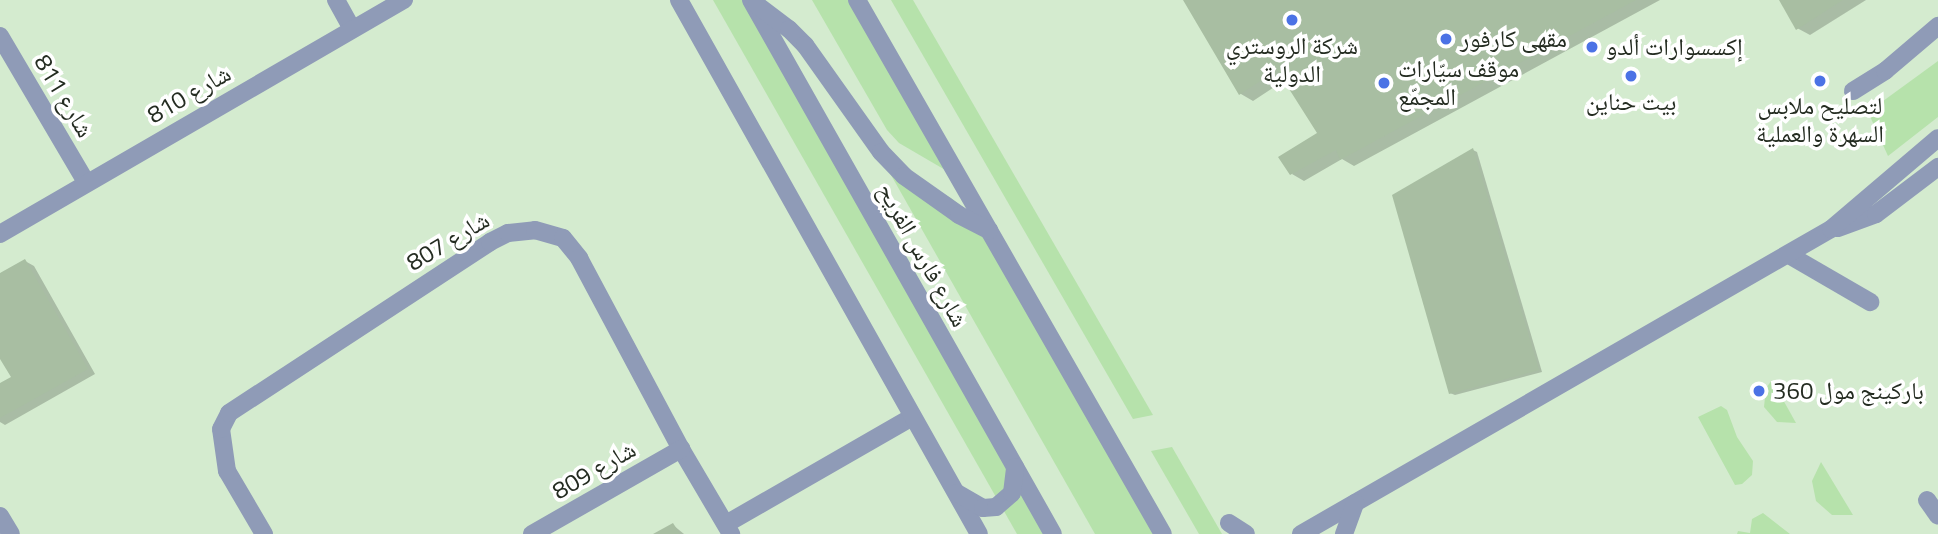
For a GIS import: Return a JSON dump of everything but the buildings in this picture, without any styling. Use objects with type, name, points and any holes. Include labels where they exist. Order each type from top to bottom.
[{"type":"street","points":[[336,0],[352,29]]},
{"type":"street","name":"شارع 810","points":[[0,234],[404,0]]},
{"type":"street","points":[[679,0],[979,534]]},
{"type":"street","points":[[857,0],[1163,534]]},
{"type":"street","points":[[752,1],[805,45],[881,152],[904,176],[958,215],[989,230]]},
{"type":"street","name":"شارع فارس الفريح","points":[[752,1],[1053,534]]},
{"type":"street","points":[[1853,91],[1885,71],[1938,26]]},
{"type":"street","name":"شارع 811","points":[[0,36],[86,182]]},
{"type":"street","points":[[1301,534],[1832,229],[1938,138]]},
{"type":"street","points":[[1832,229],[1876,214],[1938,167]]},
{"type":"street","name":"شارع 807","points":[[264,534],[227,471],[221,429],[229,413],[508,233],[536,230],[563,238],[572,248],[681,449],[728,529]]},
{"type":"street","points":[[1789,255],[1870,302]]},
{"type":"street","points":[[728,529],[912,417]]},
{"type":"street","name":"شارع 809","points":[[532,534],[681,449]]},
{"type":"street","points":[[954,491],[983,508],[996,507],[1012,494],[1015,467]]},
{"type":"street","points":[[1927,500],[1938,516]]},
{"type":"street","points":[[1344,534],[1355,503]]},
{"type":"street","points":[[0,516],[11,534]]},
{"type":"street","points":[[1229,523],[1246,534]]},
{"type":"green space","points":[[713,0],[753,0],[1057,534],[1017,534]]},
{"type":"green space","points":[[812,0],[850,0],[947,171],[899,143],[887,130]]},
{"type":"green space","points":[[891,0],[913,0],[1153,415],[1133,419]]},
{"type":"green space","points":[[1938,61],[1938,117],[1888,156],[1868,112]]},
{"type":"green space","points":[[891,166],[951,198],[973,216],[1157,534],[1095,534],[887,168]]},
{"type":"green space","points":[[1772,380],[1796,423],[1777,422],[1764,407],[1766,388]]},
{"type":"green space","points":[[1721,406],[1727,410],[1737,437],[1753,461],[1752,475],[1742,484],[1735,485],[1698,417]]},
{"type":"green space","points":[[1172,447],[1222,534],[1199,534],[1151,451]]},
{"type":"green space","points":[[1821,462],[1853,515],[1832,515],[1816,501],[1812,481]]},
{"type":"green space","points":[[1763,513],[1790,534],[1737,534],[1738,531],[1750,533],[1752,519]]},
{"type":"place","name":"شركة الروستري الدولية","points":[[1292,20]]},
{"type":"place","name":"مقهى كارفور","points":[[1446,39]]},
{"type":"place","name":"إكسسوارات ألدو","points":[[1592,47]]},
{"type":"place","name":"بيت حناين","points":[[1631,76]]},
{"type":"place","name":"لتصليح ملابس السهرة والعملية","points":[[1820,81]]},
{"type":"place","name":"موقف سيّارات المجمّع","points":[[1384,83]]},
{"type":"place","name":"باركينج مول 360","points":[[1759,391]]}]
